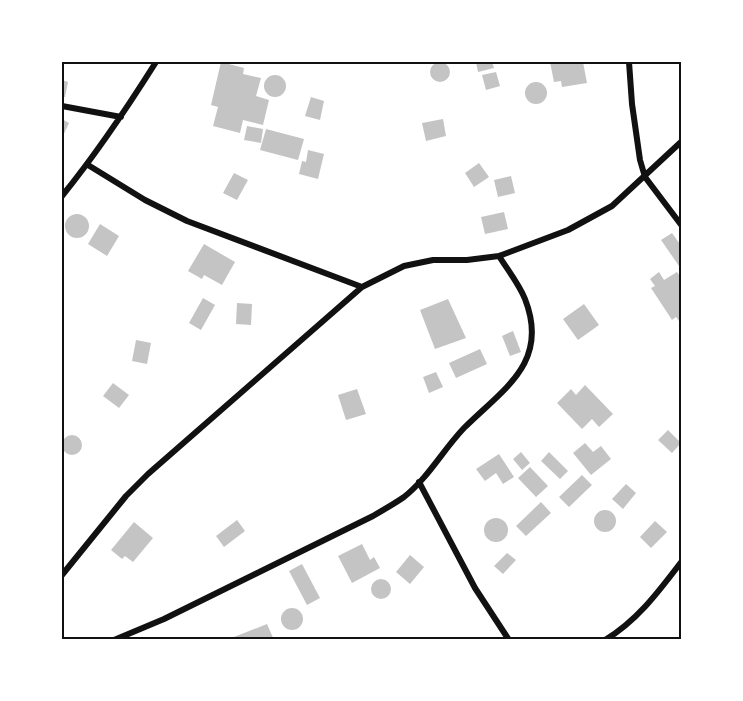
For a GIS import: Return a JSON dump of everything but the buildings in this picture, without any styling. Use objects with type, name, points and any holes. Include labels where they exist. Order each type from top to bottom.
[{"type":"street","points":[[62,196],[88,165],[156,62]]},
{"type":"street","points":[[629,62],[632,104],[640,160],[645,177],[681,226]]},
{"type":"street","points":[[62,106],[121,117]]},
{"type":"street","points":[[62,575],[126,496],[148,474],[362,287],[404,266],[434,260],[467,260],[499,256],[568,230],[612,206],[681,141]]},
{"type":"street","points":[[88,165],[145,200],[187,221],[362,287]]},
{"type":"street","points":[[114,639],[164,619],[373,516],[404,496],[419,482],[463,429],[507,389],[526,361],[531,346],[531,323],[525,298],[499,256]]},
{"type":"street","points":[[419,482],[475,588],[509,639]]},
{"type":"street","points":[[605,639],[636,618],[652,601],[681,561]]}]
